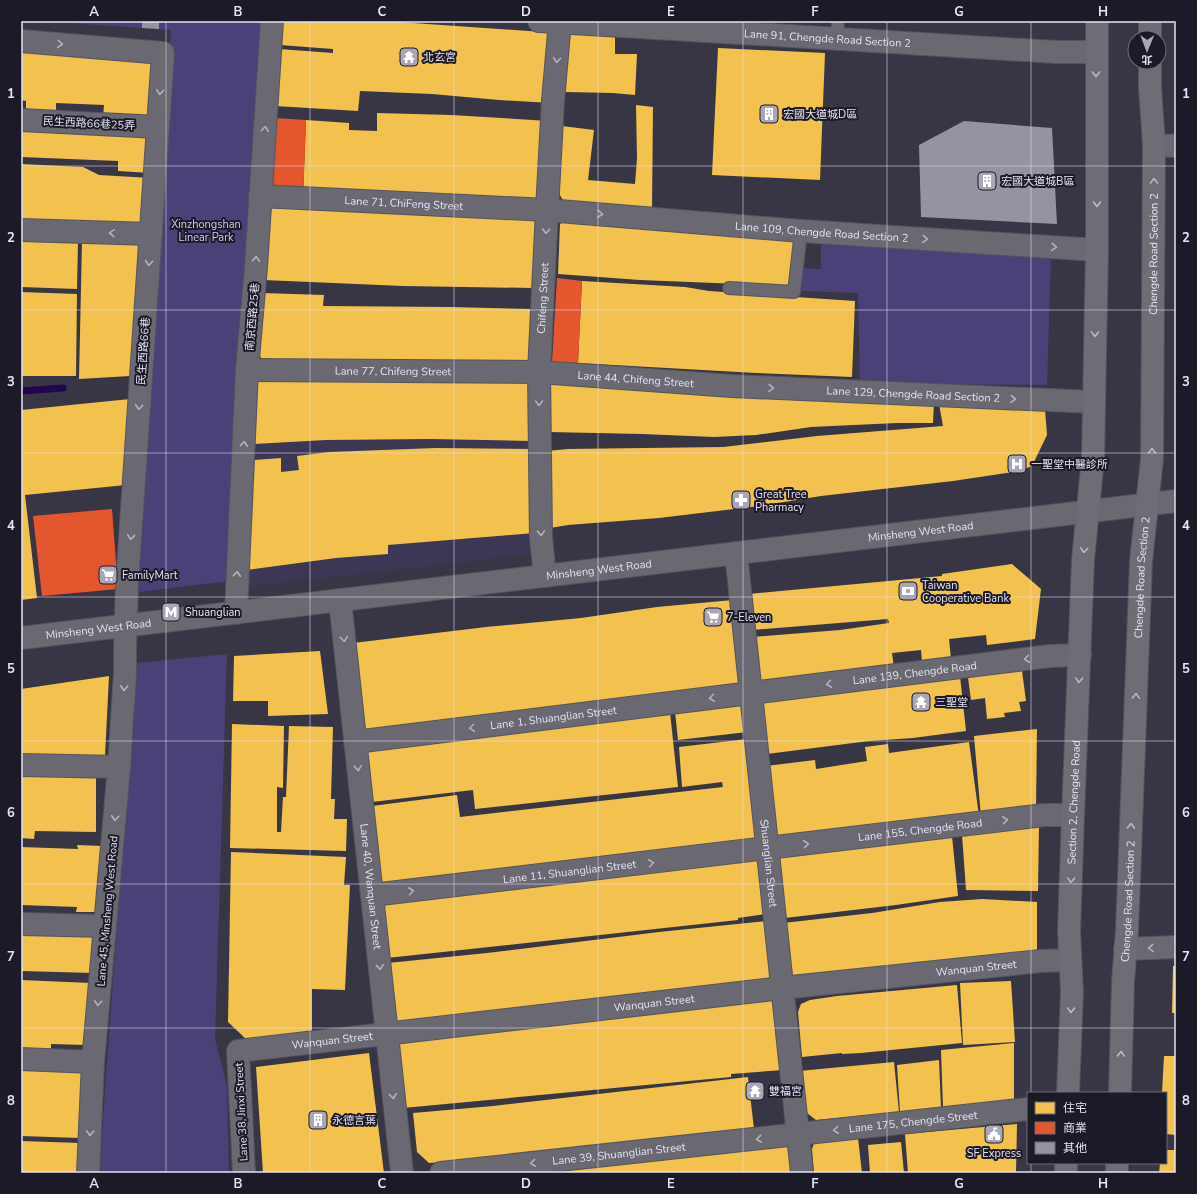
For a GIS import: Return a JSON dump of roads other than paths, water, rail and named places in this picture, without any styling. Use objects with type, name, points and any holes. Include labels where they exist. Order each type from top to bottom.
[{"type":"main road","points":[[1088,511],[1093,458],[1097,250],[1097,21]]},
{"type":"main road","name":"Chengde Road Section 2","points":[[1120,1092],[1141,561],[1152,459],[1154,145],[1150,70]]},
{"type":"main road","name":"Section 2, Chengde Road","points":[[1068,1092],[1072,992],[1069,931],[1083,560],[1088,511]]},
{"type":"street","name":"南京西路25巷","points":[[236,613],[247,370],[256,268],[272,21]]},
{"type":"street","name":"Lane 91, Chengde Road Section 2","points":[[553,21],[838,30],[1050,51],[1096,52]]},
{"type":"street","name":"Chifeng Street","points":[[545,576],[541,538],[539,372],[553,101],[553,21]]},
{"type":"street","name":"民生西路66巷","points":[[21,41],[163,53],[127,584],[125,649]]},
{"type":"street","name":"民生西路66巷25弄","points":[[21,120],[158,127]]},
{"type":"street","points":[[1154,145],[1176,146]]},
{"type":"street","name":"Lane 71, ChiFeng Street","points":[[260,196],[547,210]]},
{"type":"street","name":"Lane 109, Chengde Road Section 2","points":[[547,210],[801,231],[1097,250]]},
{"type":"street","points":[[21,230],[151,234]]},
{"type":"street","name":"Lane 77, Chifeng Street","points":[[247,370],[539,372]]},
{"type":"street","name":"Lane 44, Chifeng Street","points":[[539,372],[732,386]]},
{"type":"street","name":"Lane 129, Chengde Road Section 2","points":[[732,386],[1094,402]]},
{"type":"street","name":"Minsheng West Road","points":[[21,638],[1176,501]]},
{"type":"street","name":"Shuanglian Street","points":[[736,553],[802,1173]]},
{"type":"street","name":"Lane 40, Wanquan Street","points":[[340,600],[402,1173]]},
{"type":"street","name":"Lane 45, Minsheng West Road","points":[[88,1173],[93,1062],[119,768],[125,673],[125,649]]},
{"type":"street","name":"Lane 139, Chengde Road","points":[[751,694],[1050,656],[1080,656]]},
{"type":"street","name":"Lane 1, Shuanglian Street","points":[[356,742],[751,694]]},
{"type":"street","points":[[21,765],[119,768]]},
{"type":"street","name":"Lane 155, Chengde Road","points":[[768,849],[1044,815],[1073,815]]},
{"type":"street","name":"Lane 11, Shuanglian Street","points":[[372,895],[768,849]]},
{"type":"street","points":[[21,924],[105,926]]},
{"type":"street","points":[[1126,949],[1176,947]]},
{"type":"street","name":"Wanquan Street","points":[[238,1051],[782,988],[1041,961],[1070,960]]},
{"type":"street","name":"Lane 38, Jinxi Street","points":[[238,1051],[244,1173]]},
{"type":"street","points":[[21,1059],[93,1062]]},
{"type":"street","name":"Lane 175, Chengde Street","points":[[798,1134],[1027,1109]]},
{"type":"street","name":"Lane 39, Shuanglian Street","points":[[441,1173],[798,1134]]},
{"type":"lane","points":[[729,288],[794,292],[801,231]]},
{"type":"waterway","points":[[21,391],[63,388]]},
{"type":"place","name":"北玄宮","points":[[409,57]]},
{"type":"place","name":"宏國大道城D區","points":[[769,114]]},
{"type":"place","name":"宏國大道城B區","points":[[987,181]]},
{"type":"place","name":"一聖堂中醫診所","points":[[1017,464]]},
{"type":"place","name":"Great Tree Pharmacy","points":[[741,500]]},
{"type":"place","name":"FamilyMart","points":[[108,575]]},
{"type":"place","name":"Taiwan Cooperative Bank","points":[[908,591]]},
{"type":"place","name":"Shuanglian","points":[[171,612]]},
{"type":"place","name":"7-Eleven","points":[[713,617]]},
{"type":"place","name":"三聖堂","points":[[921,702]]},
{"type":"place","name":"雙福宮","points":[[755,1091]]},
{"type":"place","name":"永德言葉","points":[[318,1120]]},
{"type":"place","name":"SF Express","points":[[994,1134]]},
{"type":"park label","name":"Xinzhongshan Linear Park","points":[[206,230]]}]
